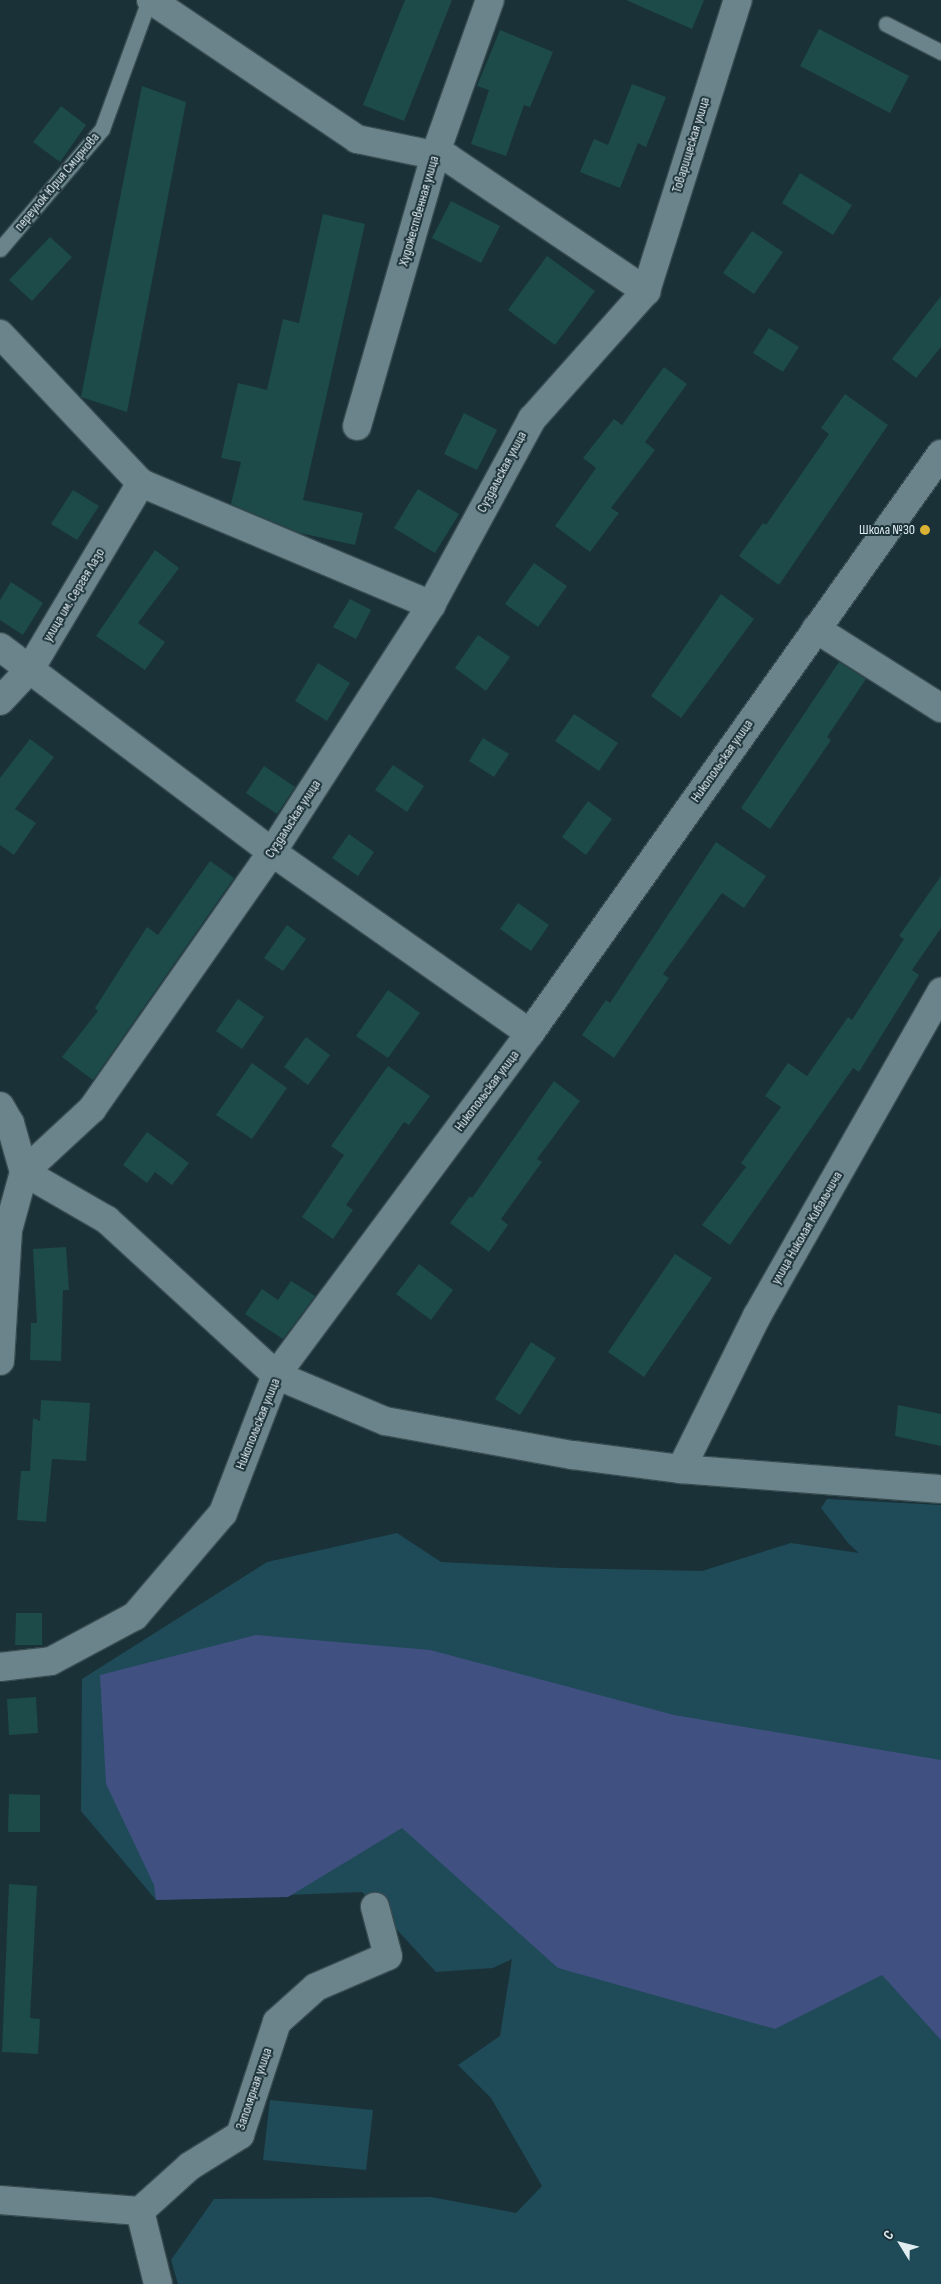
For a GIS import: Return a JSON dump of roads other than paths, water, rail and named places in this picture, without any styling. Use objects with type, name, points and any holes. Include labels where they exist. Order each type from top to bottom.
[{"type":"street","points":[[150,0],[357,139],[448,158],[646,291]]},
{"type":"street","name":"Художественная улица","points":[[357,426],[435,155],[490,0]]},
{"type":"street","name":"Товарищеская улица","points":[[646,291],[738,0]]},
{"type":"street","name":"Суздальская улица","points":[[0,1185],[24,1172],[92,1109],[272,852],[431,605],[532,419],[646,291]]},
{"type":"street","points":[[0,334],[141,483],[431,605]]},
{"type":"street","name":"Никопольская улица","points":[[0,1667],[51,1661],[135,1616],[223,1512],[276,1375],[530,1033],[941,454]]},
{"type":"street","name":"улица им. Сергея Лазо","points":[[0,701],[30,668],[141,483]]},
{"type":"street","points":[[816,629],[941,708]]},
{"type":"street","points":[[0,647],[272,852],[530,1033]]},
{"type":"street","name":"улица Николая Кибальчича","points":[[681,1469],[757,1316],[941,992]]},
{"type":"street","points":[[0,1106],[10,1123],[24,1172],[8,1230],[0,1361]]},
{"type":"street","points":[[24,1172],[107,1220],[276,1375],[385,1421],[573,1455],[681,1469],[941,1489]]},
{"type":"street","name":"Заполярная улица","points":[[140,2211],[190,2166],[240,2135],[277,2022],[316,1987],[388,1956],[376,1907]]},
{"type":"street","points":[[0,2200],[140,2211],[158,2284]]},
{"type":"lane","name":"переулок Юрия Смирнова","points":[[0,249],[102,129],[150,0]]},
{"type":"lane","points":[[886,24],[941,52]]},
{"type":"water","points":[[256,1635],[430,1650],[674,1715],[941,1760],[941,2040],[882,1975],[775,2029],[558,1968],[402,1828],[288,1897],[156,1900],[154,1885],[106,1784],[100,1675]]},
{"type":"place","name":"Школа №30","points":[[925,530]]}]
